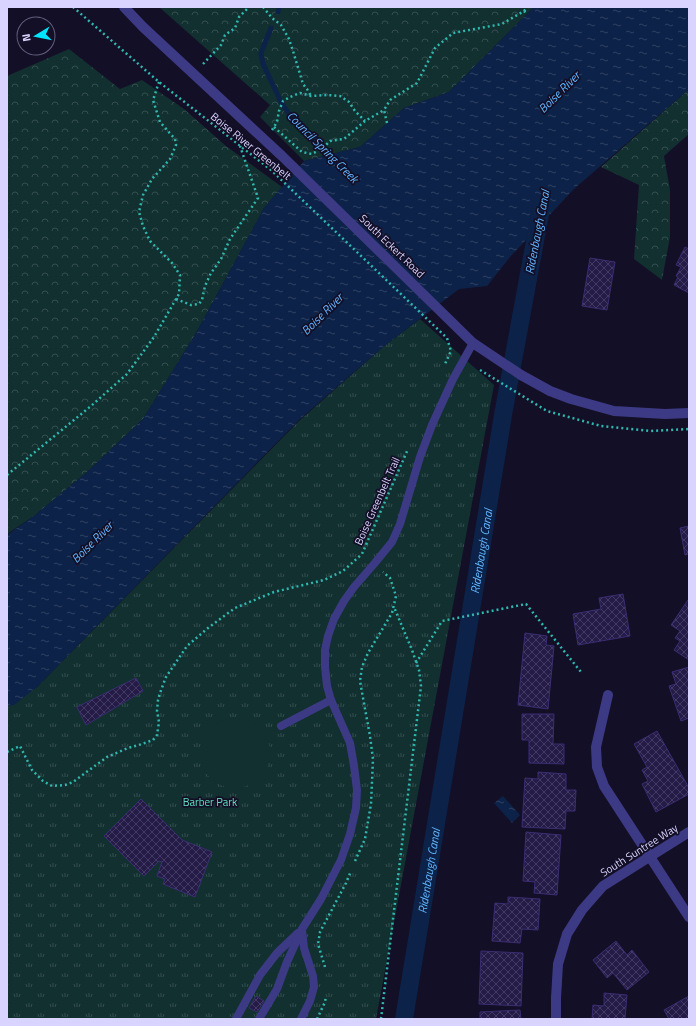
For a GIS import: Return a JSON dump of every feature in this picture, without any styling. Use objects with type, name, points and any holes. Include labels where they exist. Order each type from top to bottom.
[{"type":"street","name":"South Eckert Road","points":[[124,7],[143,27],[282,156],[473,343],[521,375],[550,391],[571,399],[614,411],[665,414],[689,413]]},
{"type":"street","points":[[608,694],[596,747],[597,767],[604,786],[689,918]]},
{"type":"street","name":"South Suntree Way","points":[[556,1019],[558,964],[567,934],[582,910],[603,886],[689,832]]},
{"type":"lane","points":[[259,1019],[277,989],[302,929],[321,899],[341,860],[350,834],[356,808],[357,790],[350,744],[331,700],[327,686],[325,650],[328,636],[334,619],[350,592],[392,542],[400,524],[432,425],[453,379],[473,343]]},
{"type":"lane","points":[[282,726],[331,700]]},
{"type":"lane","points":[[236,1019],[260,975],[277,953],[302,929]]},
{"type":"lane","points":[[302,929],[304,948],[313,976],[314,987],[302,1019]]},
{"type":"path","name":"Boise River Greenbelt","points":[[73,7],[159,82],[271,170],[447,338],[451,351],[441,373]]},
{"type":"path","points":[[194,74],[221,45],[225,35],[236,28],[239,17],[249,7]]},
{"type":"path","points":[[263,7],[272,18],[281,25],[291,45],[303,84],[308,89],[311,96]]},
{"type":"path","points":[[274,127],[302,152],[312,154],[323,148],[330,141],[344,139],[365,120],[384,110],[390,100],[417,83],[435,48],[453,33],[502,24],[528,7]]},
{"type":"path","points":[[524,11],[528,14]]},
{"type":"path","points":[[7,475],[126,374],[154,337],[179,294],[180,275],[172,263],[150,240],[143,226],[139,212],[143,195],[152,179],[170,159],[176,145],[175,138],[160,122],[153,100],[159,82]]},
{"type":"path","points":[[264,139],[278,122],[284,101],[300,93],[311,96],[340,96],[349,102],[355,111],[365,120]]},
{"type":"path","points":[[384,110],[387,123]]},
{"type":"path","points":[[176,299],[191,305],[199,304],[202,300],[211,273],[221,259],[230,240],[258,198],[240,146]]},
{"type":"path","points":[[480,370],[542,408]]},
{"type":"path","name":"Boise Greenbelt Trail","points":[[7,752],[20,746],[32,770],[43,780],[52,786],[65,785],[74,782],[107,758],[128,748],[153,740],[157,735],[159,722],[157,711],[160,693],[166,677],[187,646],[235,608],[274,592],[324,580],[343,571],[362,554],[410,445]]},
{"type":"path","points":[[416,663],[442,621],[526,604],[581,672]]},
{"type":"path","points":[[381,1019],[421,686],[419,670],[394,606]]},
{"type":"green space","points":[[159,7],[534,7],[449,92],[404,108],[360,147],[304,161],[260,117],[270,105]]},
{"type":"green space","points":[[69,49],[120,89],[142,80],[184,109],[226,146],[282,187],[264,208],[196,333],[143,419],[86,473],[34,516],[7,534],[7,76],[56,56]]},
{"type":"green space","points":[[689,89],[689,134],[664,156],[670,190],[670,237],[662,280],[634,259],[639,185],[601,167]]},
{"type":"green space","name":"Barber Park","points":[[420,319],[494,385],[376,1019],[7,1019],[7,706],[37,687],[299,421],[383,347]]},
{"type":"green space","points":[[14,705],[7,741],[7,706]]},
{"type":"green space","points":[[235,718],[248,721],[260,728],[267,740],[270,753],[267,766],[260,778],[248,785],[235,788],[222,785],[210,778],[203,766],[200,753],[203,740],[210,728],[222,721]]},
{"type":"water","name":"Boise River","points":[[534,7],[689,7],[689,89],[574,189],[510,257],[487,286],[459,289],[383,347],[299,420],[37,687],[14,705],[7,706],[7,535],[34,516],[86,473],[143,419],[196,333],[264,208],[304,161],[360,147],[404,108],[449,92]]},
{"type":"water","points":[[503,796],[520,815],[512,823],[494,803]]},
{"type":"building","points":[[685,247],[689,249],[689,293],[674,285],[678,277],[676,276],[681,267],[676,265]]},
{"type":"building","points":[[590,258],[615,262],[607,310],[582,306]]},
{"type":"building","points":[[689,526],[689,554],[685,555],[680,528]]},
{"type":"building","points":[[623,594],[630,636],[578,645],[573,614],[601,609],[599,598]]},
{"type":"building","points":[[688,600],[689,660],[674,650],[680,641],[675,638],[680,631],[671,625]]},
{"type":"building","points":[[525,633],[547,636],[546,645],[554,646],[548,709],[518,705]]},
{"type":"building","points":[[689,667],[689,718],[681,721],[669,686],[676,684],[672,672]]},
{"type":"building","points":[[136,678],[143,691],[86,725],[77,707]]},
{"type":"building","points":[[522,714],[554,714],[553,744],[564,744],[564,764],[529,763],[529,740],[522,740]]},
{"type":"building","points":[[657,731],[689,788],[689,794],[656,812],[642,784],[648,781],[642,770],[647,767],[634,744]]},
{"type":"building","points":[[538,772],[566,774],[566,790],[576,790],[575,811],[566,811],[565,829],[522,827],[525,778],[538,779]]},
{"type":"building","points":[[141,799],[182,840],[212,852],[195,897],[163,884],[165,879],[157,876],[162,862],[159,861],[144,876],[104,836]]},
{"type":"building","points":[[526,832],[561,835],[557,895],[534,893],[535,882],[523,881]]},
{"type":"building","points":[[508,897],[540,899],[538,930],[522,929],[520,943],[492,941],[495,903],[508,904]]},
{"type":"building","points":[[616,941],[627,955],[632,950],[649,972],[627,990],[613,973],[607,978],[593,960]]},
{"type":"building","points":[[481,951],[523,953],[521,1006],[479,1004]]},
{"type":"building","points":[[604,993],[627,995],[625,1019],[592,1019],[593,1005],[604,1006]]},
{"type":"building","points":[[256,996],[264,1001],[257,1012],[249,1008]]},
{"type":"building","points":[[689,996],[689,1019],[669,1019],[664,1010]]},
{"type":"building","points":[[520,1010],[521,1019],[480,1019],[480,1012]]},
{"type":"waterway","name":"Council Spring Creek","points":[[278,12],[279,7]]},
{"type":"waterway","name":"Council Spring Creek","points":[[271,28],[261,53],[263,64],[282,104],[295,122],[333,158]]},
{"type":"waterway","name":"Ridenbaugh Canal","points":[[404,1019],[503,415],[542,203]]}]
